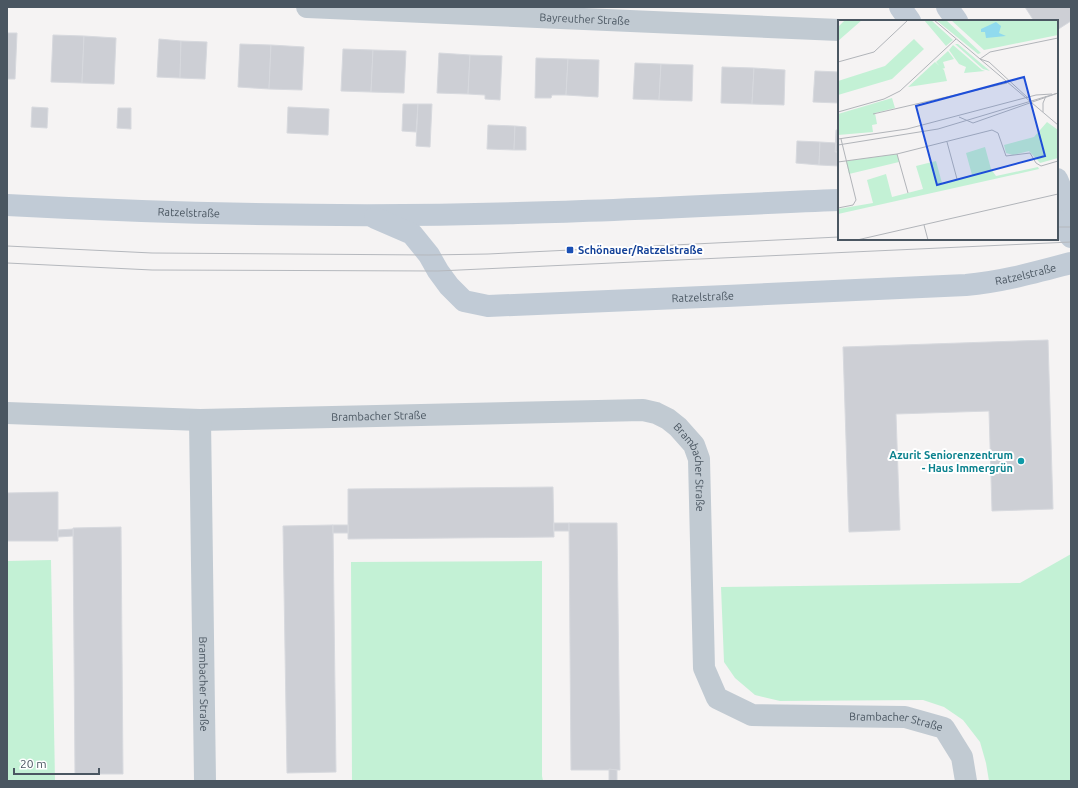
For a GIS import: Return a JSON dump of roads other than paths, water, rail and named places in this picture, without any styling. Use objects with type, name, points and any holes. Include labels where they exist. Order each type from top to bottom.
[{"type":"main road","points":[[900,7],[908,20]]},
{"type":"main road","points":[[947,7],[956,20]]},
{"type":"main road","name":"Ratzelstraße","points":[[7,204],[110,210],[370,215],[517,214],[838,200]]},
{"type":"main road","name":"Ratzelstraße","points":[[370,215],[412,234],[430,255],[438,271],[449,286],[464,301],[488,306],[976,284],[1027,274],[1071,263]]},
{"type":"main road","points":[[1058,221],[1071,237]]},
{"type":"street","name":"Bayreuther Straße","points":[[307,7],[838,30]]},
{"type":"street","name":"Brambacher Straße","points":[[7,413],[200,420],[643,410],[656,413],[668,418],[678,427],[694,445],[699,459],[704,668],[717,698],[752,715],[905,717],[944,728],[962,757],[966,781]]},
{"type":"street","name":"Brambacher Straße","points":[[200,420],[205,781]]},
{"type":"tram line","points":[[1058,227],[1071,227]]},
{"type":"tram line","points":[[7,246],[152,253],[429,255],[488,254],[838,237]]},
{"type":"tram line","points":[[7,263],[152,270],[438,271],[1071,242]]},
{"type":"place","name":"Schönauer/Ratzelstraße","points":[[570,250]]},
{"type":"place","name":"Azurit Seniorenzentrum - Haus Immergrün","points":[[1021,461]]}]
